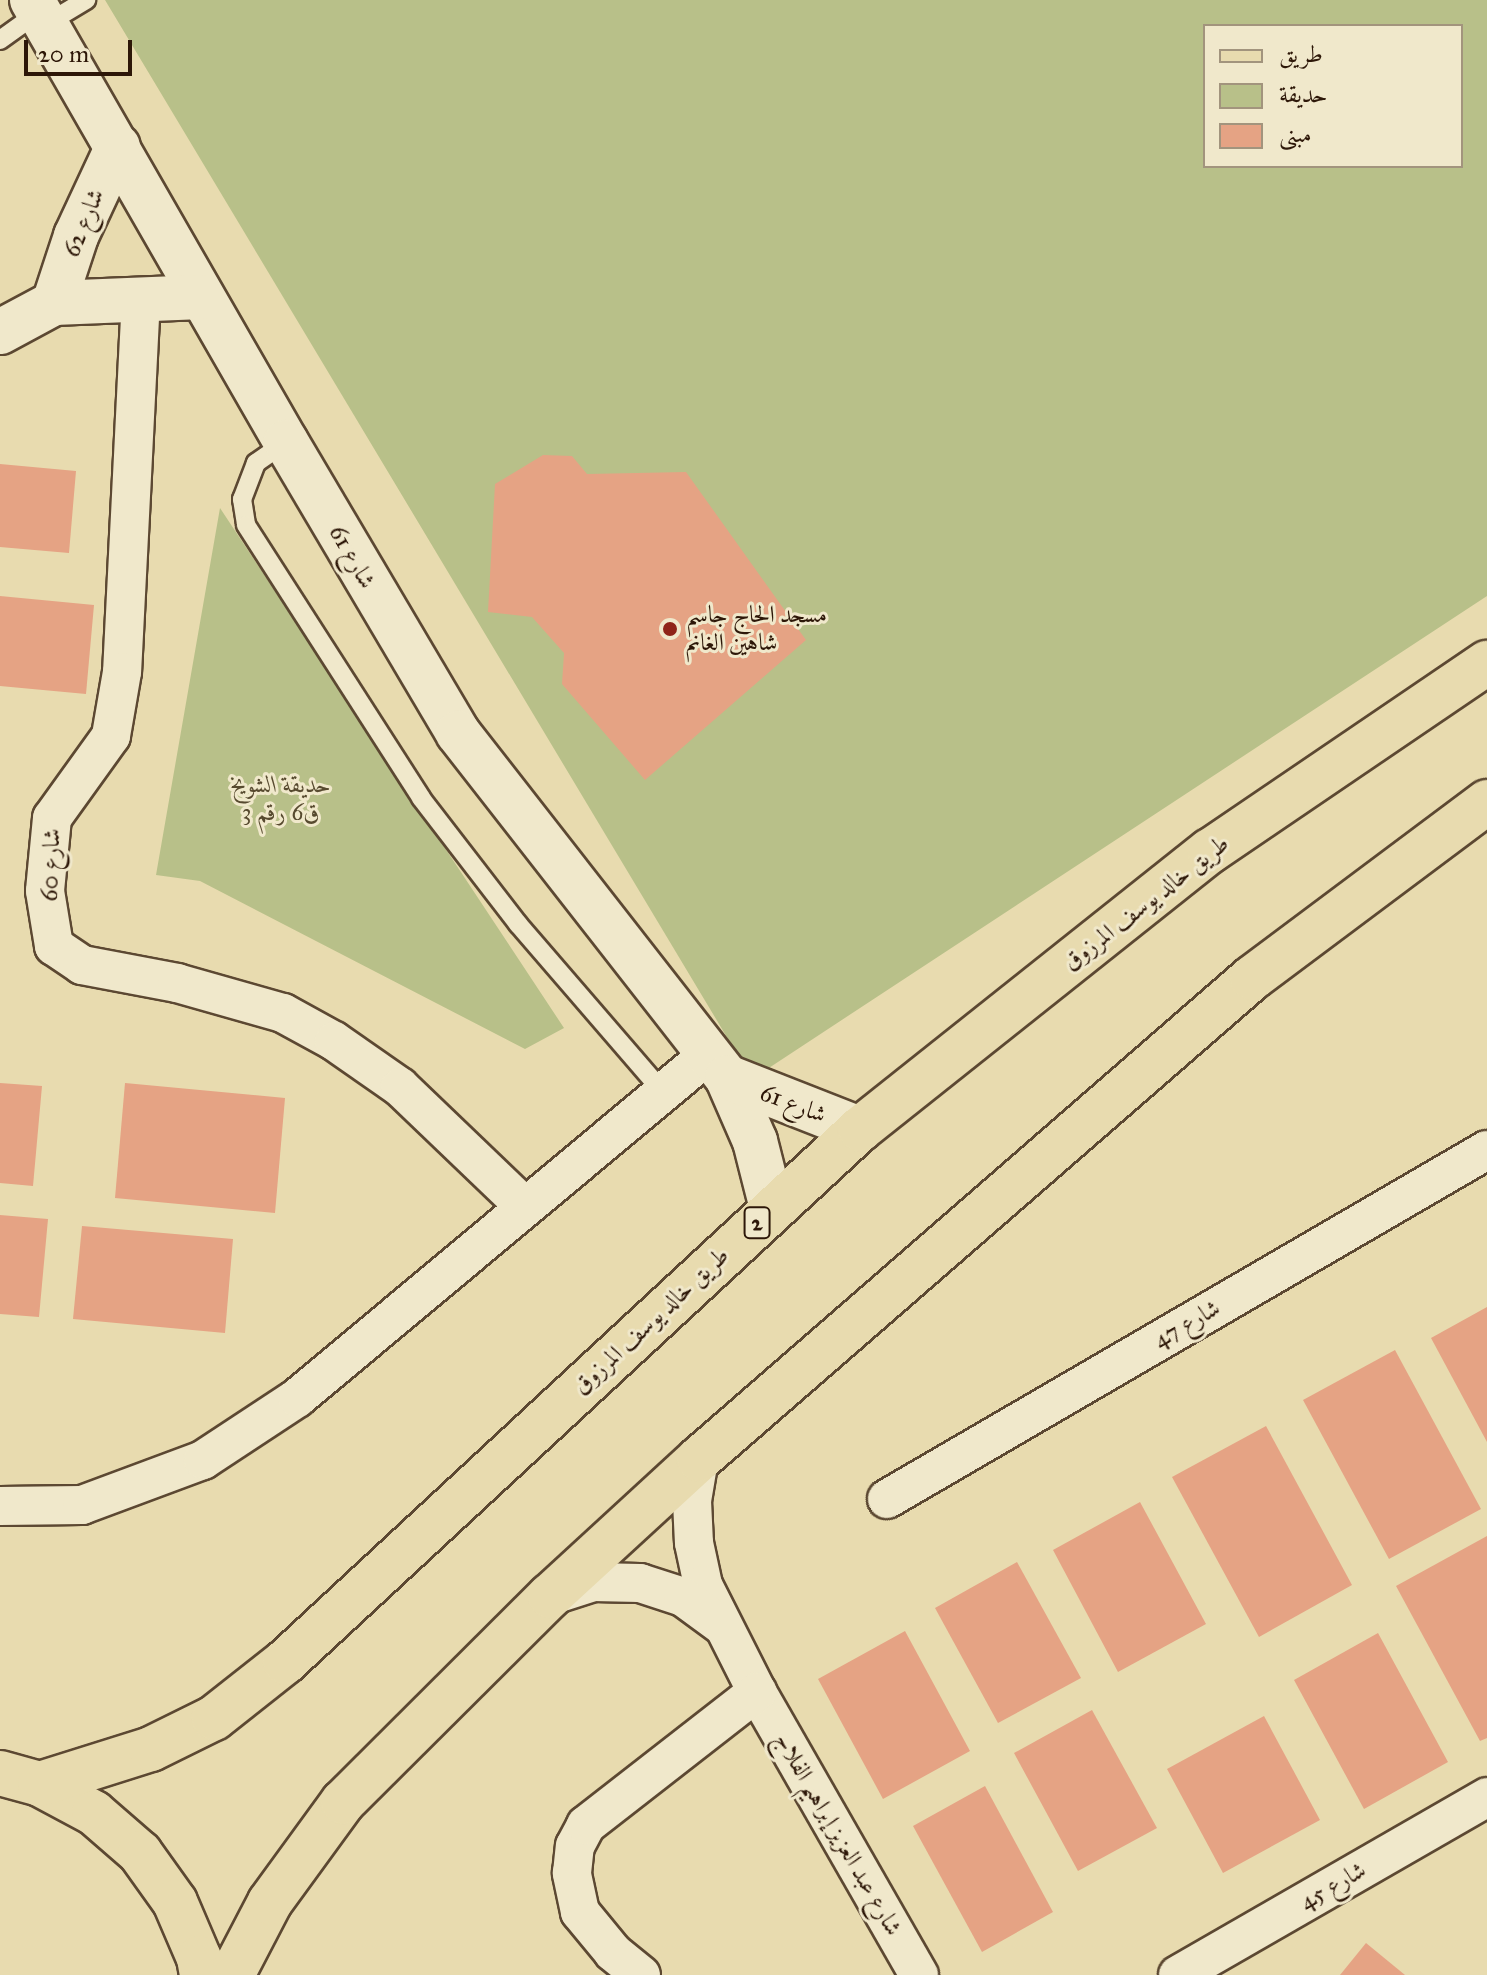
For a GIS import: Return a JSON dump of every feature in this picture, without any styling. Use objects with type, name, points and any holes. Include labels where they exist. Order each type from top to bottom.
[{"type":"main road","name":"طريق خالد يوسف المرزوق","points":[[20,1779],[151,1749],[214,1718],[285,1662],[860,1129],[1210,851],[1487,663]]},
{"type":"main road","points":[[232,1975],[270,1902],[343,1802],[550,1596],[699,1459],[1252,978],[1487,802]]},
{"type":"main road","points":[[20,1779],[94,1813],[140,1853],[175,1902],[199,1958],[202,1975]]},
{"type":"street","name":"شارع 61","points":[[39,12],[286,442],[458,733],[718,1065],[755,1141],[772,1208]]},
{"type":"street","name":"شارع 62","points":[[54,303],[76,236],[118,146]]},
{"type":"street","points":[[0,332],[54,303],[202,297]]},
{"type":"street","name":"شارع 60","points":[[141,298],[122,672],[111,736],[52,818],[45,891],[54,946],[82,965],[177,983],[283,1013],[334,1041],[400,1087],[525,1207]]},
{"type":"street","name":"شارع 61","points":[[718,1065],[860,1129]]},
{"type":"street","points":[[0,1506],[82,1505],[203,1460],[297,1398],[662,1091],[718,1065]]},
{"type":"street","name":"شارع 47","points":[[887,1499],[1487,1150]]},
{"type":"street","name":"شارع عبد العزيز إبراهيم الفلاج","points":[[699,1459],[692,1501],[694,1543],[703,1585],[757,1692],[919,1975]]},
{"type":"street","name":"شارع عبد العزيز إبراهيم الفلاج","points":[[550,1596],[593,1582],[640,1583],[683,1597],[720,1624]]},
{"type":"street","points":[[641,1975],[606,1944],[580,1912],[572,1873],[575,1846],[586,1825],[757,1692]]},
{"type":"street","name":"شارع 45","points":[[1178,1975],[1487,1797]]},
{"type":"lane","points":[[0,40],[39,12],[86,0]]},
{"type":"lane","points":[[286,442],[256,463],[242,499],[246,525],[421,798],[518,924],[662,1091]]},
{"type":"green space","points":[[105,0],[1487,0],[1487,596],[752,1079]]},
{"type":"green space","name":"حديقة الشويخ ق6 رقم 3","points":[[220,508],[564,1028],[525,1049],[200,881],[156,875]]},
{"type":"building","name":"مسجد الحاج جاسم شاهين الغانم","points":[[543,455],[572,456],[587,474],[686,472],[806,640],[645,780],[562,684],[564,653],[532,617],[488,612],[495,484]]},
{"type":"building","points":[[0,464],[76,471],[69,553],[0,547]]},
{"type":"building","points":[[0,596],[94,605],[86,694],[0,686]]},
{"type":"building","points":[[0,1083],[42,1086],[33,1186],[0,1183]]},
{"type":"building","points":[[125,1083],[285,1098],[275,1213],[115,1198]]},
{"type":"building","points":[[0,1215],[48,1219],[39,1317],[0,1314]]},
{"type":"building","points":[[82,1226],[233,1239],[225,1333],[73,1319]]},
{"type":"building","points":[[1487,1307],[1487,1442],[1431,1338]]},
{"type":"building","points":[[1395,1350],[1481,1509],[1389,1559],[1303,1400]]},
{"type":"building","points":[[1266,1426],[1352,1585],[1259,1637],[1172,1477]]},
{"type":"building","points":[[1140,1502],[1206,1624],[1118,1672],[1053,1550]]},
{"type":"building","points":[[1487,1536],[1487,1738],[1480,1741],[1396,1586]]},
{"type":"building","points":[[1017,1562],[1081,1678],[998,1723],[935,1608]]},
{"type":"building","points":[[905,1631],[970,1751],[883,1799],[818,1679]]},
{"type":"building","points":[[1378,1633],[1448,1762],[1364,1809],[1294,1680]]},
{"type":"building","points":[[1092,1710],[1157,1828],[1078,1871],[1014,1753]]},
{"type":"building","points":[[1264,1716],[1320,1820],[1223,1873],[1167,1769]]},
{"type":"building","points":[[985,1786],[1053,1912],[982,1952],[913,1826]]},
{"type":"building","points":[[1366,1943],[1405,1975],[1340,1975]]},
{"type":"place","name":"مسجد الحاج جاسم شاهين الغانم","points":[[670,629]]}]
